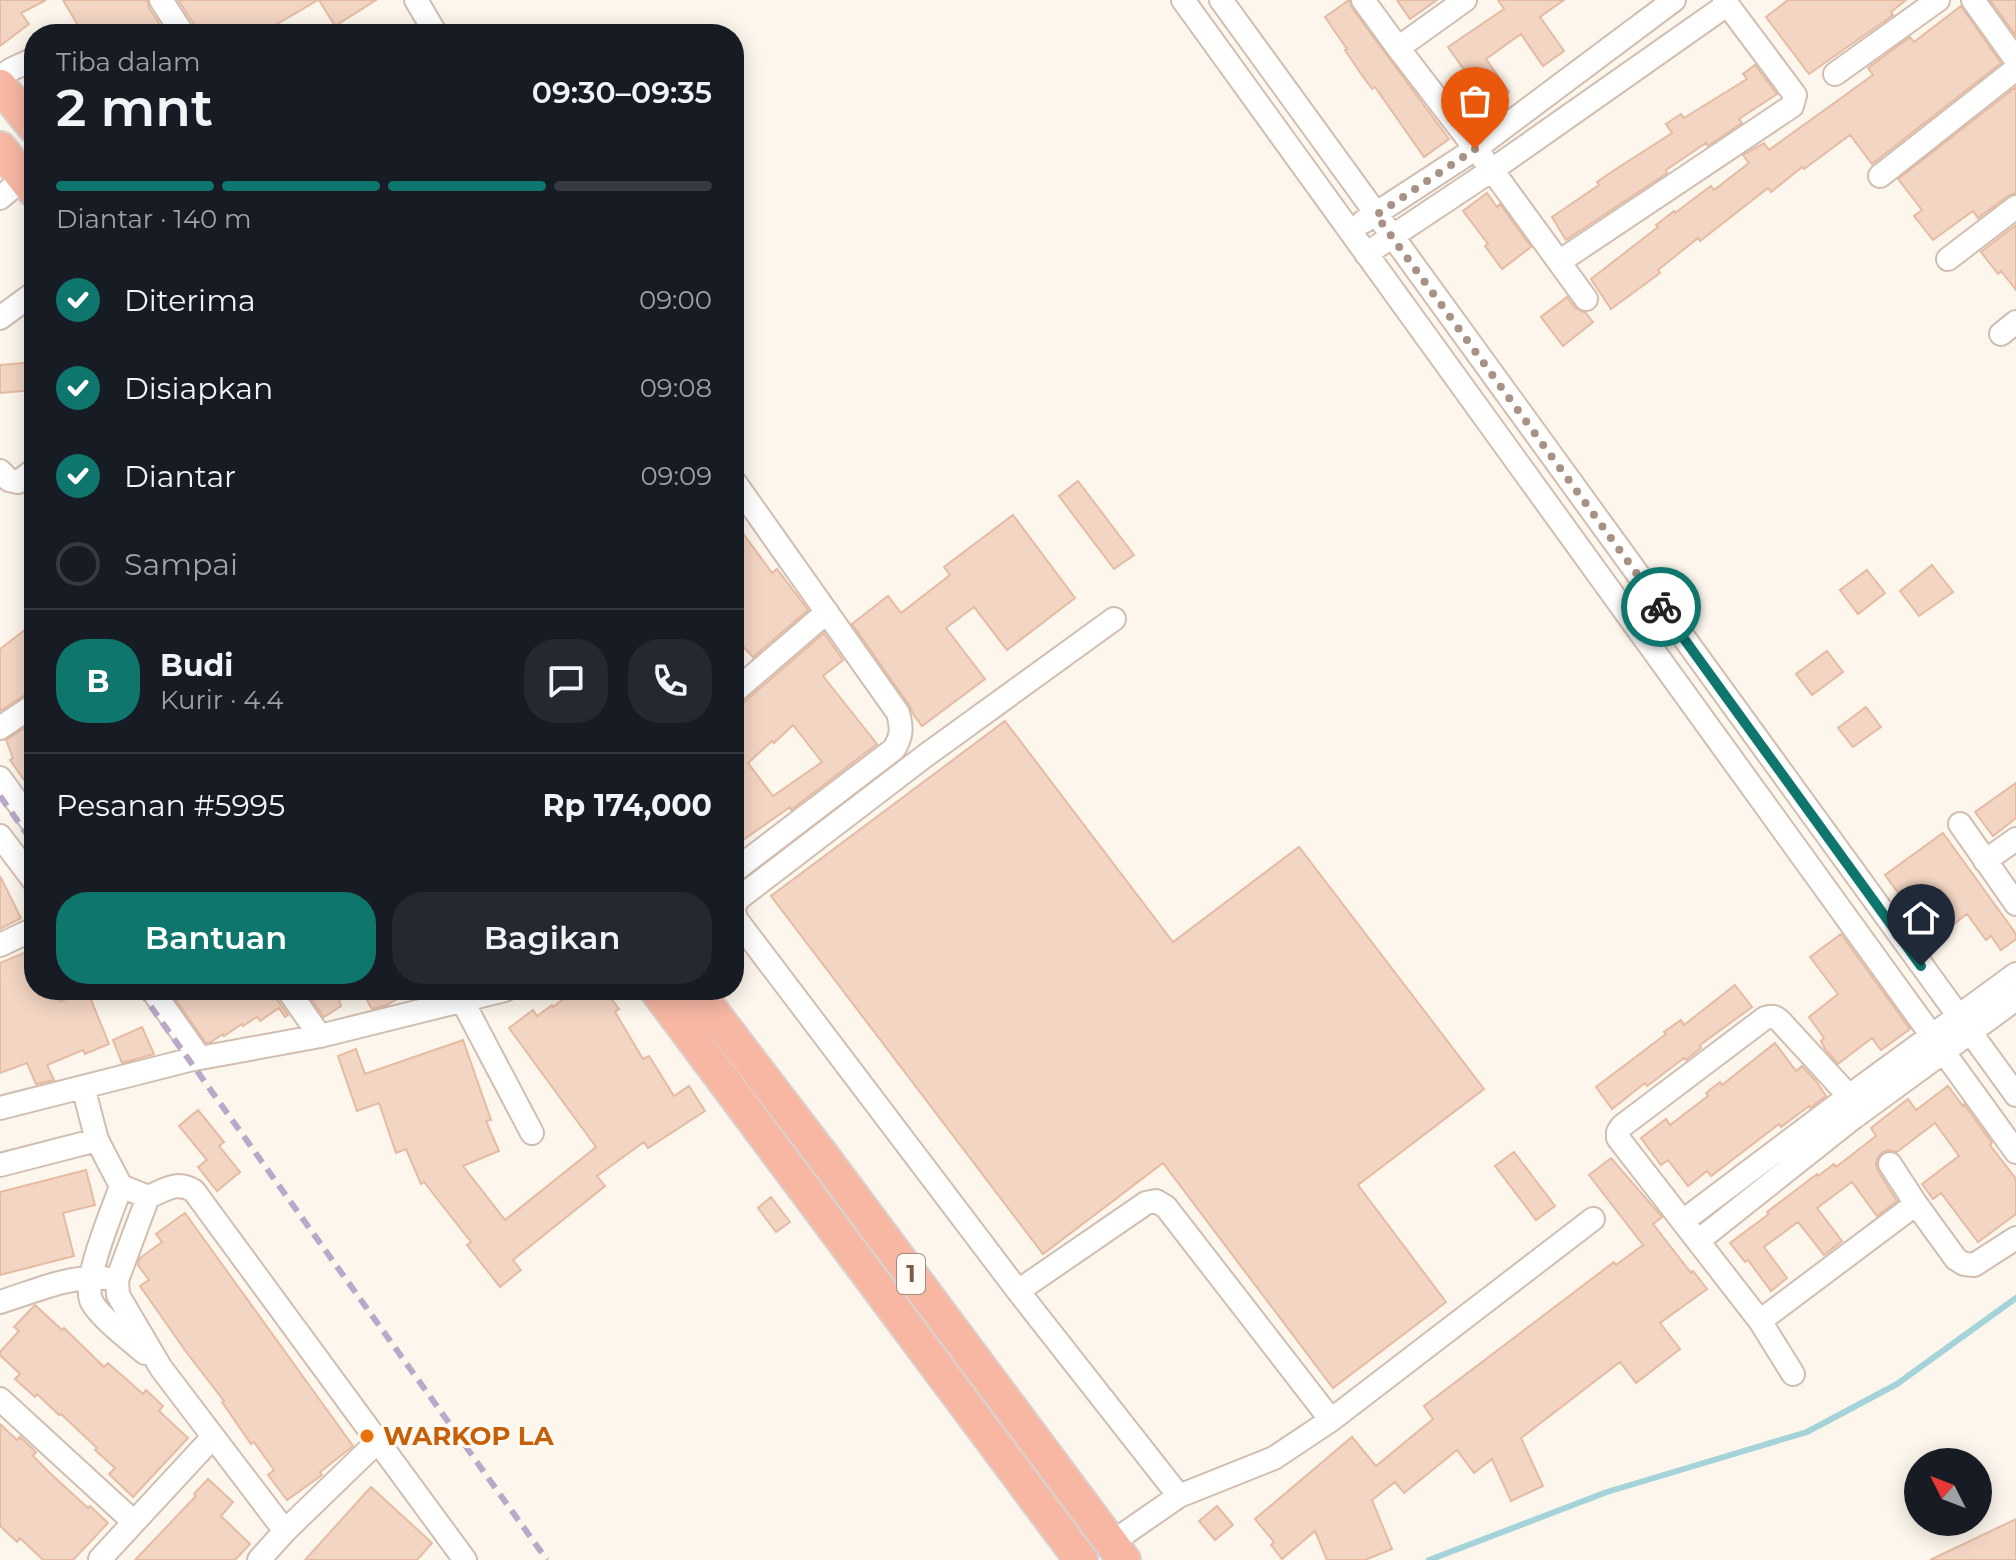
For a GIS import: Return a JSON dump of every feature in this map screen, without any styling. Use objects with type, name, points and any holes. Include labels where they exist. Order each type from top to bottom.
[{"type":"highway","points":[[0,86],[24,115]]},
{"type":"highway","points":[[0,148],[19,189]]},
{"type":"highway","name":"1","points":[[664,1000],[1081,1560]]},
{"type":"highway","name":"1","points":[[704,1000],[1118,1552]]},
{"type":"highway","points":[[758,1124],[776,1118],[784,1105]]},
{"type":"highway","points":[[794,1174],[800,1160],[807,1154],[822,1155]]},
{"type":"street","points":[[161,0],[177,24]]},
{"type":"street","points":[[416,0],[430,24]]},
{"type":"street","points":[[1183,0],[2016,1152]]},
{"type":"street","points":[[1221,0],[2016,1095]]},
{"type":"street","points":[[1363,0],[1586,299]]},
{"type":"street","points":[[1398,48],[1465,0]]},
{"type":"street","points":[[1835,74],[1938,0]]},
{"type":"street","points":[[1973,0],[2016,60]]},
{"type":"street","points":[[1349,230],[1475,149],[1668,2]]},
{"type":"street","points":[[1366,254],[1492,170],[1726,2],[1795,95],[1792,106],[1559,262]]},
{"type":"street","points":[[0,77],[24,64]]},
{"type":"street","points":[[1880,176],[2016,69]]},
{"type":"street","points":[[1948,259],[2016,207]]},
{"type":"street","points":[[0,318],[24,300]]},
{"type":"street","points":[[3,479],[18,482],[24,478]]},
{"type":"street","points":[[744,495],[898,713],[902,728],[894,749],[744,863]]},
{"type":"street","points":[[744,683],[827,612]]},
{"type":"street","points":[[744,894],[1114,619]]},
{"type":"street","points":[[1677,684],[1703,665]]},
{"type":"street","points":[[0,728],[24,712]]},
{"type":"street","points":[[0,778],[24,811]]},
{"type":"street","points":[[1960,824],[2016,904]]},
{"type":"street","points":[[0,836],[24,868]]},
{"type":"street","points":[[1985,861],[2016,839]]},
{"type":"street","points":[[744,930],[1018,1291],[1179,1496]]},
{"type":"street","points":[[0,945],[24,934]]},
{"type":"street","points":[[1698,1241],[1853,1118],[1964,1024],[2016,974]]},
{"type":"street","points":[[1964,1024],[2016,999]]},
{"type":"street","points":[[159,1000],[200,1058]]},
{"type":"street","points":[[295,1000],[320,1036]]},
{"type":"street","points":[[0,1108],[200,1058],[320,1036],[470,1000]]},
{"type":"street","points":[[463,1002],[532,1133]]},
{"type":"street","points":[[1793,1374],[1760,1321],[1618,1138],[1618,1132],[1765,1018],[1776,1017],[1849,1096]]},
{"type":"street","points":[[1683,1221],[1849,1096],[1938,1044]]},
{"type":"street","points":[[83,1087],[97,1140],[121,1186],[148,1197]]},
{"type":"street","points":[[0,1165],[97,1140]]},
{"type":"street","points":[[1890,1164],[1956,1259],[1964,1264],[1974,1265],[2016,1238]]},
{"type":"street","points":[[285,1531],[161,1368],[118,1295],[117,1280],[148,1197],[177,1184],[194,1191],[378,1441],[452,1554]]},
{"type":"street","points":[[121,1186],[90,1277],[91,1299],[97,1310],[161,1368]]},
{"type":"street","points":[[1018,1291],[1146,1203],[1156,1201],[1166,1207],[1331,1420]]},
{"type":"street","points":[[1760,1321],[1916,1204]]},
{"type":"street","points":[[1118,1552],[1179,1496],[1274,1458],[1331,1420],[1593,1219]]},
{"type":"street","points":[[0,1302],[90,1277],[117,1280]]},
{"type":"street","points":[[0,1399],[134,1522]]},
{"type":"street","points":[[100,1559],[213,1437]]},
{"type":"street","points":[[259,1560],[378,1441]]},
{"type":"building","points":[[0,0],[46,0],[21,13],[29,24],[24,24],[24,28],[0,46]]},
{"type":"building","points":[[63,0],[147,0],[159,24],[77,24]]},
{"type":"building","points":[[178,0],[318,0],[277,24],[194,24]]},
{"type":"building","points":[[319,0],[376,0],[338,24],[334,24]]},
{"type":"building","points":[[1349,0],[1449,139],[1424,157],[1375,87],[1372,89],[1359,71],[1325,17]]},
{"type":"building","points":[[1397,0],[1437,0],[1410,19]]},
{"type":"building","points":[[1498,0],[1564,0],[1540,17],[1564,51],[1543,66],[1521,34],[1486,59],[1509,92],[1480,113],[1462,88],[1472,81],[1448,47],[1504,9]]},
{"type":"building","points":[[1788,0],[1906,0],[1891,12],[1893,15],[1809,74],[1766,17]]},
{"type":"building","points":[[1990,0],[2016,0],[2016,36]]},
{"type":"building","points":[[1961,6],[2001,63],[1872,164],[1850,135],[1771,192],[1768,188],[1700,241],[1698,238],[1658,270],[1660,273],[1611,309],[1591,279],[1674,211],[1711,186],[1714,190],[1749,163],[1743,155],[1764,143],[1769,150],[1873,75],[1868,68],[1910,37],[1914,42]]},
{"type":"building","points":[[1755,65],[1777,94],[1739,119],[1742,123],[1708,146],[1706,143],[1666,170],[1667,173],[1566,240],[1552,217],[1599,185],[1597,182],[1672,133],[1666,124],[1681,114],[1684,118],[1747,79],[1743,74]]},
{"type":"building","points":[[2016,87],[2016,193],[1978,218],[1973,211],[1933,240],[1914,216],[1922,210],[1898,179]]},
{"type":"building","points":[[1487,193],[1497,207],[1500,204],[1531,247],[1502,269],[1463,211]]},
{"type":"building","points":[[2016,225],[2016,290],[2001,271],[1998,274],[1981,252]]},
{"type":"building","points":[[1567,297],[1593,322],[1563,346],[1541,317]]},
{"type":"building","points":[[24,363],[24,391],[0,393],[0,365]]},
{"type":"building","points":[[1078,481],[1134,555],[1114,569],[1059,496]]},
{"type":"building","points":[[1013,515],[1075,598],[1007,650],[974,607],[946,628],[985,679],[922,726],[852,624],[888,596],[901,613],[950,575],[944,567]]},
{"type":"building","points":[[744,535],[772,573],[777,569],[808,610],[753,657],[744,648]]},
{"type":"building","points":[[1932,565],[1953,592],[1919,616],[1900,591]]},
{"type":"building","points":[[1867,570],[1885,593],[1858,614],[1840,590]]},
{"type":"building","points":[[24,631],[24,695],[0,711],[0,649]]},
{"type":"building","points":[[824,633],[843,660],[823,676],[877,744],[791,810],[790,807],[744,839],[744,702]],"holes":[[[793,725],[822,762],[773,796],[748,763]]]},
{"type":"building","points":[[1827,651],[1843,672],[1812,695],[1796,674]]},
{"type":"building","points":[[1866,707],[1881,727],[1853,747],[1838,728]]},
{"type":"building","points":[[1005,721],[1173,942],[1299,847],[1484,1089],[1358,1185],[1446,1302],[1333,1388],[1163,1163],[1043,1254],[771,896]]},
{"type":"building","points":[[24,728],[24,780],[10,760],[13,758],[6,740]]},
{"type":"building","points":[[2016,783],[2016,818],[1993,836],[1975,812]]},
{"type":"building","points":[[1943,833],[2016,934],[2016,939],[2001,950],[1991,936],[1986,940],[1967,914],[1935,938],[1885,875]]},
{"type":"building","points":[[0,876],[21,918],[0,929]]},
{"type":"building","points":[[1841,934],[1910,1029],[1881,1050],[1872,1038],[1838,1064],[1825,1049],[1821,1041],[1824,1038],[1809,1017],[1838,994],[1810,957]]},
{"type":"building","points":[[24,953],[24,1000],[91,1000],[109,1044],[85,1054],[83,1050],[47,1065],[54,1080],[36,1084],[27,1063],[0,1073],[0,963]]},
{"type":"building","points":[[1735,985],[1752,1007],[1700,1045],[1701,1048],[1686,1060],[1684,1058],[1647,1086],[1645,1083],[1612,1109],[1596,1087],[1666,1034],[1664,1032],[1681,1020],[1684,1025]]},
{"type":"building","points":[[176,1000],[277,1000],[288,1015],[285,1017],[279,1008],[260,1021],[257,1017],[206,1043]]},
{"type":"building","points":[[312,1000],[339,1000],[341,1006],[324,1017]]},
{"type":"building","points":[[367,1000],[395,1000],[387,1005],[372,1009]]},
{"type":"building","points":[[562,1000],[612,1000],[619,1009],[615,1012],[643,1059],[649,1056],[674,1096],[689,1086],[705,1111],[648,1148],[644,1142],[597,1176],[605,1186],[513,1260],[521,1270],[500,1287],[467,1245],[471,1242],[424,1182],[421,1184],[406,1149],[396,1153],[379,1103],[357,1111],[338,1056],[356,1049],[365,1074],[463,1040],[491,1120],[486,1121],[499,1151],[463,1166],[505,1220],[596,1147],[509,1028],[533,1010],[537,1016]]},
{"type":"building","points":[[142,1027],[154,1054],[122,1063],[113,1040]]},
{"type":"building","points":[[1775,1043],[1796,1071],[1802,1066],[1826,1096],[1781,1127],[1779,1124],[1711,1176],[1707,1171],[1688,1186],[1668,1160],[1661,1165],[1641,1138],[1666,1119],[1670,1125],[1708,1096],[1706,1093],[1720,1082],[1722,1085]]},
{"type":"building","points":[[1948,1086],[2016,1179],[2016,1214],[1978,1242],[1941,1193],[1933,1199],[1922,1184],[1959,1156],[1935,1123],[1897,1152],[1888,1150],[1878,1157],[1878,1171],[1897,1201],[1877,1216],[1852,1182],[1817,1208],[1842,1241],[1824,1255],[1798,1222],[1764,1247],[1787,1278],[1771,1291],[1748,1260],[1745,1262],[1730,1243],[1817,1174],[1834,1164],[1836,1167],[1876,1136],[1871,1128],[1908,1099],[1916,1110]]},
{"type":"building","points":[[198,1110],[224,1142],[219,1146],[240,1172],[217,1191],[198,1167],[207,1160],[179,1126]]},
{"type":"building","points":[[1514,1152],[1555,1206],[1536,1220],[1495,1166]]},
{"type":"building","points":[[1611,1158],[1662,1217],[1653,1224],[1707,1289],[1660,1323],[1680,1349],[1636,1383],[1620,1362],[1521,1438],[1543,1486],[1511,1501],[1492,1459],[1474,1473],[1457,1450],[1404,1493],[1395,1482],[1372,1500],[1392,1549],[1365,1560],[1327,1560],[1315,1531],[1282,1559],[1271,1545],[1274,1542],[1255,1519],[1352,1437],[1376,1466],[1433,1419],[1424,1406],[1614,1262],[1616,1265],[1643,1245],[1589,1175]]},
{"type":"building","points":[[86,1170],[95,1205],[63,1213],[74,1256],[0,1275],[0,1192]]},
{"type":"building","points":[[771,1197],[790,1222],[776,1232],[758,1208]]},
{"type":"building","points":[[185,1213],[353,1446],[320,1472],[322,1475],[287,1500],[268,1475],[274,1470],[254,1442],[251,1444],[224,1401],[140,1286],[149,1280],[138,1265],[140,1258],[162,1242],[156,1234]]},
{"type":"building","points":[[35,1305],[104,1367],[108,1363],[143,1394],[146,1390],[163,1406],[159,1411],[188,1438],[133,1497],[109,1474],[115,1468],[95,1450],[97,1448],[61,1414],[15,1379],[20,1374],[0,1355],[19,1331],[14,1327]]},
{"type":"building","points":[[0,1424],[17,1440],[20,1437],[36,1452],[33,1456],[53,1476],[108,1523],[73,1560],[43,1560],[20,1538],[17,1542],[0,1526]]},
{"type":"building","points":[[208,1479],[233,1502],[221,1516],[250,1544],[235,1560],[135,1560],[196,1496],[194,1494]]},
{"type":"building","points":[[371,1487],[432,1543],[417,1560],[305,1560]]},
{"type":"building","points":[[1217,1506],[1233,1525],[1215,1540],[1199,1521]]},
{"type":"building","points":[[2016,1519],[2016,1560],[1930,1560],[1980,1536],[1992,1536],[1992,1530]]},
{"type":"waterway","points":[[1429,1560],[1607,1492],[1807,1432],[1897,1384],[2016,1298]]},
{"type":"railway","points":[[0,796],[24,830]]},
{"type":"railway","points":[[146,1000],[547,1560]]},
{"type":"way so far","points":[[1475,149],[1376,215],[1661,607]]},
{"type":"place","name":"WARKOP LA","points":[[367,1436]]},
{"type":"route","points":[[1661,607],[1921,966]]}]
